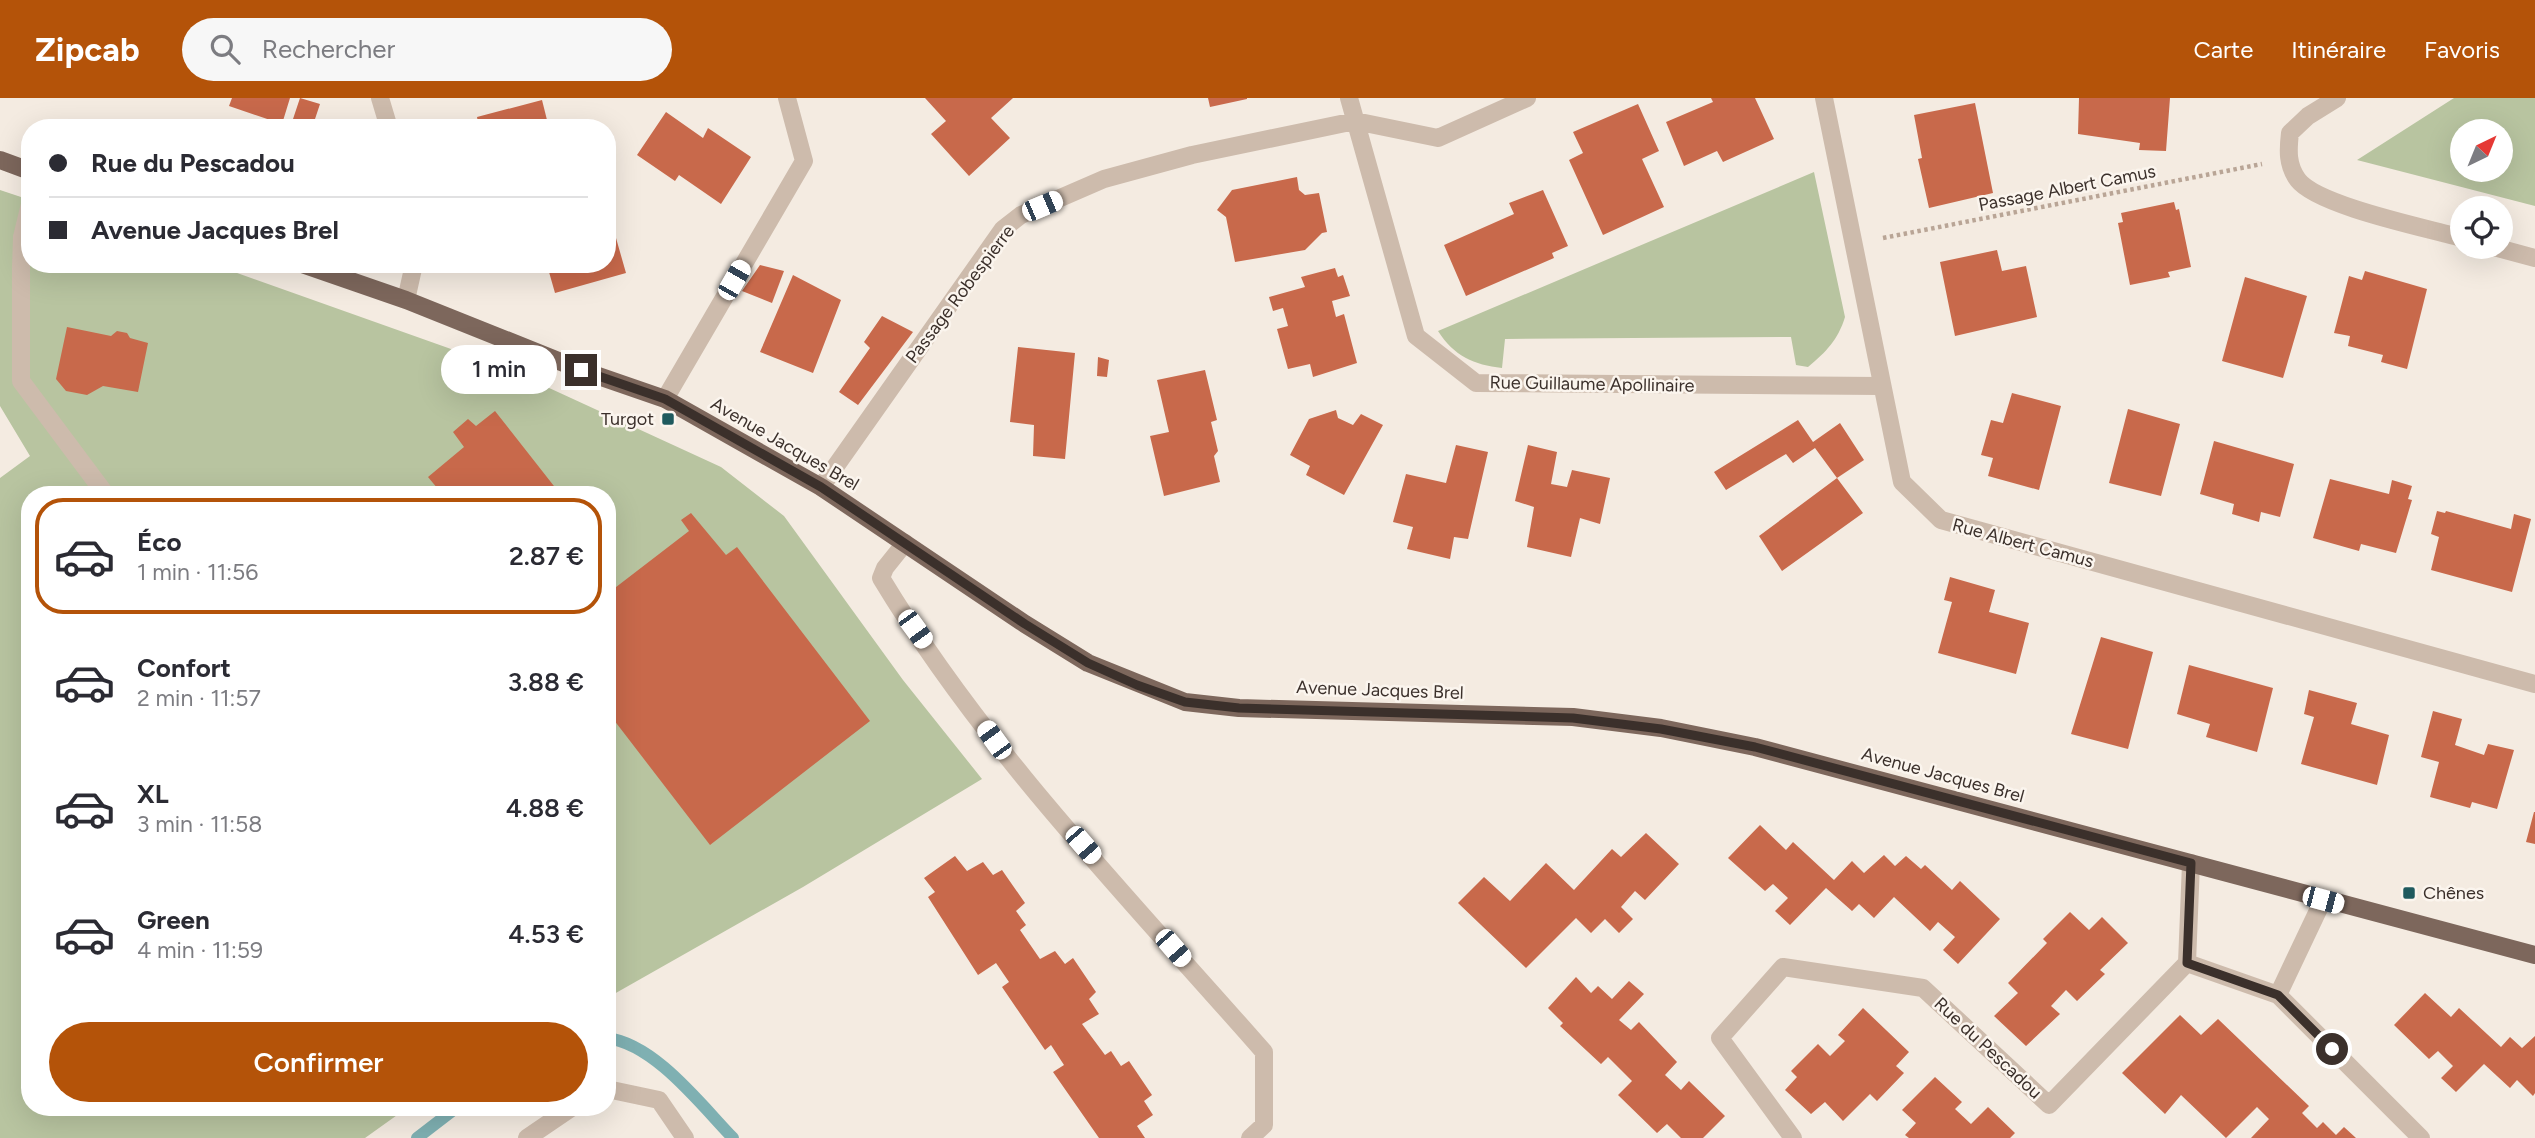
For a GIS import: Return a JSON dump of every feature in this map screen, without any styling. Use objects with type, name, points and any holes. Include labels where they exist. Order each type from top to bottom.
[{"type":"main road","points":[[0,160],[21,168]]},
{"type":"main road","name":"Avenue Jacques Brel","points":[[328,273],[406,300],[581,370],[665,399],[821,487],[1025,624],[1088,663],[1137,685],[1185,702],[1239,708],[1573,718],[1661,729],[1755,747],[2535,955]]},
{"type":"street","points":[[380,98],[386,119]]},
{"type":"street","points":[[665,399],[804,161],[787,98]]},
{"type":"street","name":"Rue Guillaume Apollinaire","points":[[1349,98],[1416,336],[1476,383],[1880,386]]},
{"type":"street","points":[[1355,121],[1438,138],[1527,98]]},
{"type":"street","name":"Rue Albert Camus","points":[[1824,98],[1851,245],[1902,482],[1941,520],[2535,684]]},
{"type":"street","points":[[2337,98],[2308,116],[2290,133],[2288,159],[2298,180],[2318,197],[2450,235]]},
{"type":"street","name":"Passage Robespierre","points":[[821,487],[1003,229],[1021,215],[1104,179],[1192,155],[1355,121]]},
{"type":"street","points":[[2513,252],[2535,258]]},
{"type":"street","points":[[21,273],[22,381],[99,486]]},
{"type":"street","points":[[406,300],[412,273]]},
{"type":"street","points":[[905,543],[885,568],[881,578],[1010,761],[1264,1052],[1268,1131],[1250,1138]]},
{"type":"street","points":[[2191,863],[2187,963],[2278,995],[2421,1138]]},
{"type":"street","points":[[2278,995],[2323,900]]},
{"type":"street","name":"Rue du Pescadou","points":[[1793,1138],[1720,1038],[1783,967],[1923,988],[2049,1105],[2187,963]]},
{"type":"street","points":[[616,1091],[659,1100],[685,1138]]},
{"type":"street","points":[[527,1138],[559,1116]]},
{"type":"path","name":"Passage Albert Camus","points":[[1851,245],[2288,159]]},
{"type":"green space","points":[[2454,98],[2535,98],[2535,206],[2513,200],[2513,196],[2496,196],[2357,160]]},
{"type":"green space","points":[[1814,172],[1845,317],[1831,345],[1808,367],[1796,365],[1791,337],[1505,339],[1502,368],[1466,358],[1451,347],[1438,331]]},
{"type":"green space","points":[[0,190],[21,197],[21,273],[237,273],[451,349],[547,387],[721,467],[784,516],[903,680],[982,779],[803,887],[616,993],[616,486],[21,486],[21,1116],[396,1116],[365,1138],[0,1138],[0,478],[30,456],[0,406]]},
{"type":"building","points":[[232,98],[290,98],[284,119],[267,119],[229,106]]},
{"type":"building","points":[[300,98],[320,104],[315,119],[293,119]]},
{"type":"building","points":[[925,98],[1013,98],[991,118],[1010,138],[969,176],[931,134],[946,121]]},
{"type":"building","points":[[1208,98],[1247,98],[1247,99],[1210,107]]},
{"type":"building","points":[[1711,98],[1755,98],[1774,139],[1723,162],[1717,151],[1684,166],[1666,122],[1713,102]]},
{"type":"building","points":[[2079,98],[2170,98],[2166,151],[2139,150],[2140,143],[2078,134]]},
{"type":"building","points":[[542,100],[547,119],[477,119]]},
{"type":"building","points":[[1975,103],[1993,193],[1929,208],[1918,159],[1922,158],[1914,115]]},
{"type":"building","points":[[1638,104],[1659,151],[1642,159],[1664,207],[1603,235],[1569,160],[1583,153],[1573,132]]},
{"type":"building","points":[[666,112],[703,138],[708,128],[751,157],[721,204],[679,175],[675,181],[637,155]]},
{"type":"building","points":[[1297,177],[1299,190],[1305,195],[1319,193],[1327,232],[1322,233],[1305,250],[1235,262],[1226,217],[1217,210],[1232,190]]},
{"type":"building","points":[[1543,190],[1568,246],[1552,253],[1554,258],[1466,296],[1444,245],[1514,214],[1509,203]]},
{"type":"building","points":[[2174,202],[2176,210],[2179,209],[2191,267],[2168,272],[2170,277],[2130,285],[2118,223],[2123,222],[2121,213]]},
{"type":"building","points":[[616,238],[626,273],[555,293],[549,273],[616,273]]},
{"type":"building","points":[[1997,250],[2002,271],[2026,266],[2037,317],[1955,336],[1940,262]]},
{"type":"building","points":[[760,265],[784,271],[772,303],[742,291]]},
{"type":"building","points":[[1335,268],[1338,277],[1343,275],[1350,296],[1332,301],[1336,317],[1344,314],[1357,363],[1313,377],[1310,364],[1288,369],[1277,329],[1288,326],[1283,308],[1273,311],[1269,297],[1305,287],[1301,277]]},
{"type":"building","points":[[2365,271],[2427,289],[2407,369],[2381,362],[2383,355],[2348,346],[2350,336],[2334,333],[2349,276],[2362,280]]},
{"type":"building","points":[[793,275],[841,300],[813,373],[760,352]]},
{"type":"building","points":[[2245,277],[2307,296],[2283,378],[2222,361]]},
{"type":"building","points":[[882,316],[913,332],[858,405],[839,392],[870,348],[864,342]]},
{"type":"building","points":[[67,327],[111,336],[117,331],[148,343],[138,392],[103,386],[87,395],[66,391],[56,379]]},
{"type":"building","points":[[1018,347],[1075,353],[1065,459],[1033,456],[1034,425],[1010,422]]},
{"type":"building","points":[[1098,357],[1109,360],[1107,377],[1097,376]]},
{"type":"building","points":[[1205,370],[1217,420],[1211,422],[1218,451],[1214,456],[1220,482],[1164,496],[1150,436],[1169,432],[1157,380]]},
{"type":"building","points":[[2012,393],[2061,406],[2039,490],[1988,476],[1993,458],[1981,455],[1991,420],[2003,423]]},
{"type":"building","points":[[2128,409],[2180,424],[2161,496],[2109,483]]},
{"type":"building","points":[[1336,410],[1338,418],[1353,425],[1361,414],[1383,425],[1344,495],[1306,475],[1310,466],[1290,455],[1309,419]]},
{"type":"building","points":[[495,411],[554,486],[436,486],[428,477],[464,447],[453,432],[468,419],[476,426]]},
{"type":"building","points":[[1798,420],[1813,442],[1840,423],[1864,460],[1837,478],[1815,448],[1793,463],[1786,454],[1726,490],[1714,472]]},
{"type":"building","points":[[2214,441],[2294,464],[2280,517],[2261,512],[2259,522],[2232,514],[2234,504],[2200,494]]},
{"type":"building","points":[[1456,445],[1488,452],[1468,539],[1454,537],[1450,559],[1407,549],[1413,527],[1393,522],[1406,474],[1446,483]]},
{"type":"building","points":[[1528,445],[1557,452],[1551,484],[1567,487],[1572,470],[1610,478],[1600,524],[1580,518],[1571,557],[1527,547],[1534,507],[1515,501]]},
{"type":"building","points":[[1837,478],[1863,513],[1782,571],[1759,536]]},
{"type":"building","points":[[2330,479],[2389,494],[2392,480],[2412,486],[2408,499],[2412,500],[2396,553],[2361,544],[2359,551],[2313,538]]},
{"type":"building","points":[[2437,511],[2446,511],[2511,529],[2514,514],[2531,519],[2512,592],[2431,570],[2439,537],[2431,534]]},
{"type":"building","points":[[691,513],[726,555],[737,547],[870,721],[710,845],[616,723],[616,587],[689,531],[681,520]]},
{"type":"building","points":[[1950,577],[1995,590],[1989,612],[2029,623],[2016,674],[1938,653],[1952,602],[1944,600]]},
{"type":"building","points":[[2101,637],[2153,652],[2128,749],[2071,734]]},
{"type":"building","points":[[2189,665],[2273,688],[2257,752],[2206,737],[2210,724],[2177,714]]},
{"type":"building","points":[[2309,690],[2357,703],[2351,724],[2389,735],[2377,785],[2301,764],[2314,717],[2304,714]]},
{"type":"building","points":[[2433,711],[2462,719],[2455,745],[2484,755],[2488,744],[2514,750],[2497,809],[2472,802],[2470,808],[2430,797],[2439,762],[2421,757]]},
{"type":"building","points":[[2535,812],[2535,844],[2526,842]]},
{"type":"building","points":[[1760,825],[1786,850],[1793,842],[1834,880],[1852,861],[1864,873],[1884,855],[1895,866],[1906,856],[1921,869],[1925,865],[1952,890],[1960,881],[2000,919],[1958,964],[1943,950],[1955,937],[1938,922],[1930,931],[1894,897],[1874,918],[1859,904],[1852,911],[1826,888],[1790,925],[1775,911],[1788,898],[1773,884],[1765,891],[1728,858]]},
{"type":"building","points":[[1646,833],[1679,864],[1645,900],[1635,891],[1621,907],[1633,919],[1619,933],[1605,919],[1591,933],[1576,918],[1526,968],[1458,903],[1484,877],[1510,901],[1546,863],[1574,890],[1612,849],[1621,857]]},
{"type":"building","points":[[955,856],[967,871],[983,862],[993,875],[1002,870],[1025,903],[1016,911],[1026,925],[1020,930],[1040,959],[1055,951],[1065,964],[1073,958],[1096,992],[1089,999],[1099,1014],[1082,1024],[1105,1055],[1111,1051],[1121,1066],[1129,1061],[1152,1095],[1144,1101],[1153,1115],[1137,1126],[1145,1138],[1099,1138],[1053,1072],[1064,1065],[1051,1045],[1045,1050],[1002,987],[1009,982],[996,963],[978,975],[928,897],[935,892],[924,878]]},
{"type":"building","points":[[2070,912],[2089,930],[2102,917],[2128,943],[2100,970],[2105,974],[2077,1001],[2066,990],[2051,1006],[2060,1014],[2026,1046],[1994,1016],[2018,993],[2008,983],[2047,943],[2043,939]]},
{"type":"building","points":[[1576,977],[1591,993],[1598,986],[1612,999],[1629,981],[1644,994],[1619,1020],[1631,1030],[1639,1022],[1677,1062],[1665,1075],[1681,1090],[1689,1081],[1725,1116],[1703,1138],[1681,1138],[1667,1124],[1657,1133],[1618,1095],[1632,1081],[1608,1057],[1601,1064],[1560,1026],[1563,1023],[1548,1008]]},
{"type":"building","points":[[2425,993],[2451,1017],[2459,1008],[2501,1047],[2510,1037],[2522,1048],[2535,1036],[2533,1096],[2517,1080],[2510,1088],[2484,1064],[2456,1092],[2441,1078],[2453,1066],[2438,1051],[2429,1059],[2394,1025]]},
{"type":"building","points":[[1863,1008],[1909,1052],[1896,1066],[1904,1073],[1877,1101],[1870,1094],[1843,1121],[1825,1102],[1811,1114],[1785,1090],[1797,1077],[1791,1071],[1818,1044],[1830,1056],[1845,1041],[1838,1035]]},
{"type":"building","points":[[2180,1015],[2201,1035],[2218,1019],[2309,1106],[2302,1113],[2317,1128],[2323,1122],[2336,1135],[2344,1127],[2356,1138],[2251,1138],[2269,1119],[2257,1107],[2226,1138],[2181,1095],[2165,1114],[2122,1073]]},
{"type":"building","points":[[1935,1077],[1962,1102],[1955,1109],[1971,1124],[1988,1107],[2015,1133],[2010,1138],[1909,1138],[1905,1135],[1916,1123],[1902,1110]]},
{"type":"waterway","points":[[616,1040],[642,1052],[660,1064],[692,1093],[733,1138]]},
{"type":"waterway","points":[[417,1138],[446,1116]]},
{"type":"place","name":"Turgot","points":[[668,419]]},
{"type":"place","name":"Chênes","points":[[2409,893]]},
{"type":"route","points":[[581,370],[665,399],[821,487],[1025,624],[1088,663],[1137,685],[1185,702],[1239,708],[1573,718],[1661,729],[1755,747],[2191,863],[2187,963],[2278,995],[2332,1049]]}]
